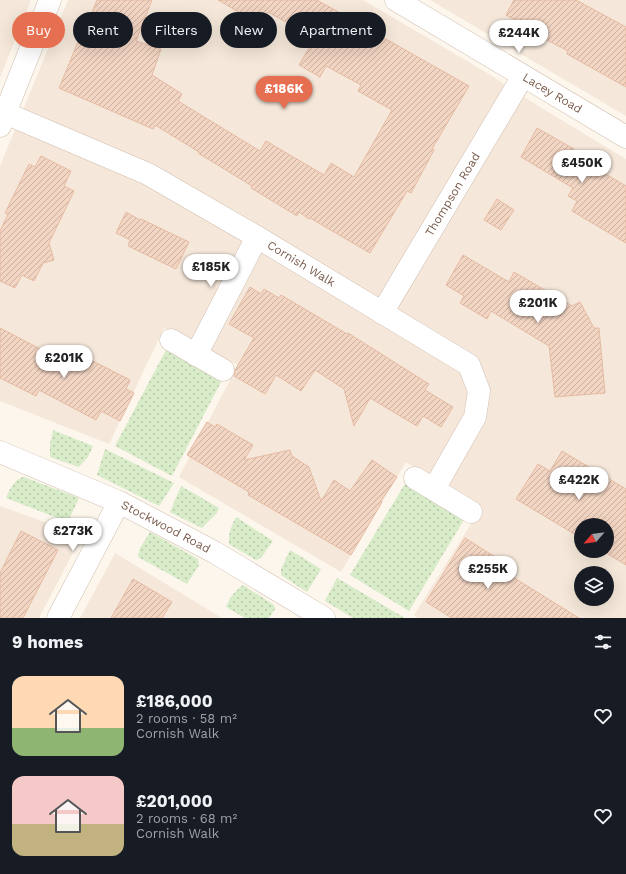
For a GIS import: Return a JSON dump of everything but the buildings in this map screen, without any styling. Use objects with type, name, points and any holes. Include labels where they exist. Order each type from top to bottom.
[{"type":"street","points":[[2,119],[50,0]]},
{"type":"street","name":"Lacey Road","points":[[396,0],[626,137]]},
{"type":"street","name":"Thompson Road","points":[[382,313],[523,76]]},
{"type":"street","name":"Cornish Walk","points":[[2,119],[148,174],[258,237],[469,365],[479,392],[475,418],[425,484],[471,512]]},
{"type":"street","points":[[196,355],[258,237]]},
{"type":"street","points":[[170,340],[222,370]]},
{"type":"street","name":"Stockwood Road","points":[[0,452],[119,502],[214,552],[324,618]]},
{"type":"street","points":[[58,618],[119,502]]},
{"type":"shaded area","points":[[0,0],[31,0],[26,12],[12,12],[12,48],[0,78]]},
{"type":"shaded area","points":[[68,0],[363,0],[383,12],[285,12],[285,48],[386,48],[386,13],[484,71],[626,159],[626,618],[418,618],[414,615],[479,511],[406,462],[341,572],[179,477],[238,365],[164,328],[109,444],[0,401],[0,166],[48,48],[65,48],[65,12],[63,12]]},
{"type":"shaded area","points":[[430,0],[626,0],[626,116]]},
{"type":"shaded area","points":[[0,506],[67,530],[74,539],[75,549],[39,618],[0,618]]},
{"type":"shaded area","points":[[115,553],[222,618],[80,618]]},
{"type":"green space","points":[[166,350],[222,380],[172,476],[115,446]]},
{"type":"green space","points":[[53,430],[93,446],[88,457],[79,467],[50,457],[50,444]]},
{"type":"green space","points":[[105,449],[174,483],[159,506],[97,475]]},
{"type":"green space","points":[[24,477],[79,498],[68,522],[6,498],[15,482]]},
{"type":"green space","points":[[406,482],[465,518],[409,611],[350,575]]},
{"type":"green space","points":[[181,486],[219,508],[217,513],[202,528],[170,512]]},
{"type":"green space","points":[[236,517],[273,541],[261,558],[256,560],[229,544],[230,530]]},
{"type":"green space","points":[[150,532],[198,559],[199,565],[187,584],[138,557],[140,548]]},
{"type":"green space","points":[[290,550],[321,569],[307,592],[281,575],[281,569]]},
{"type":"green space","points":[[337,578],[405,618],[353,618],[325,601]]},
{"type":"green space","points":[[243,585],[274,605],[275,609],[269,618],[245,618],[226,607],[229,600]]}]
